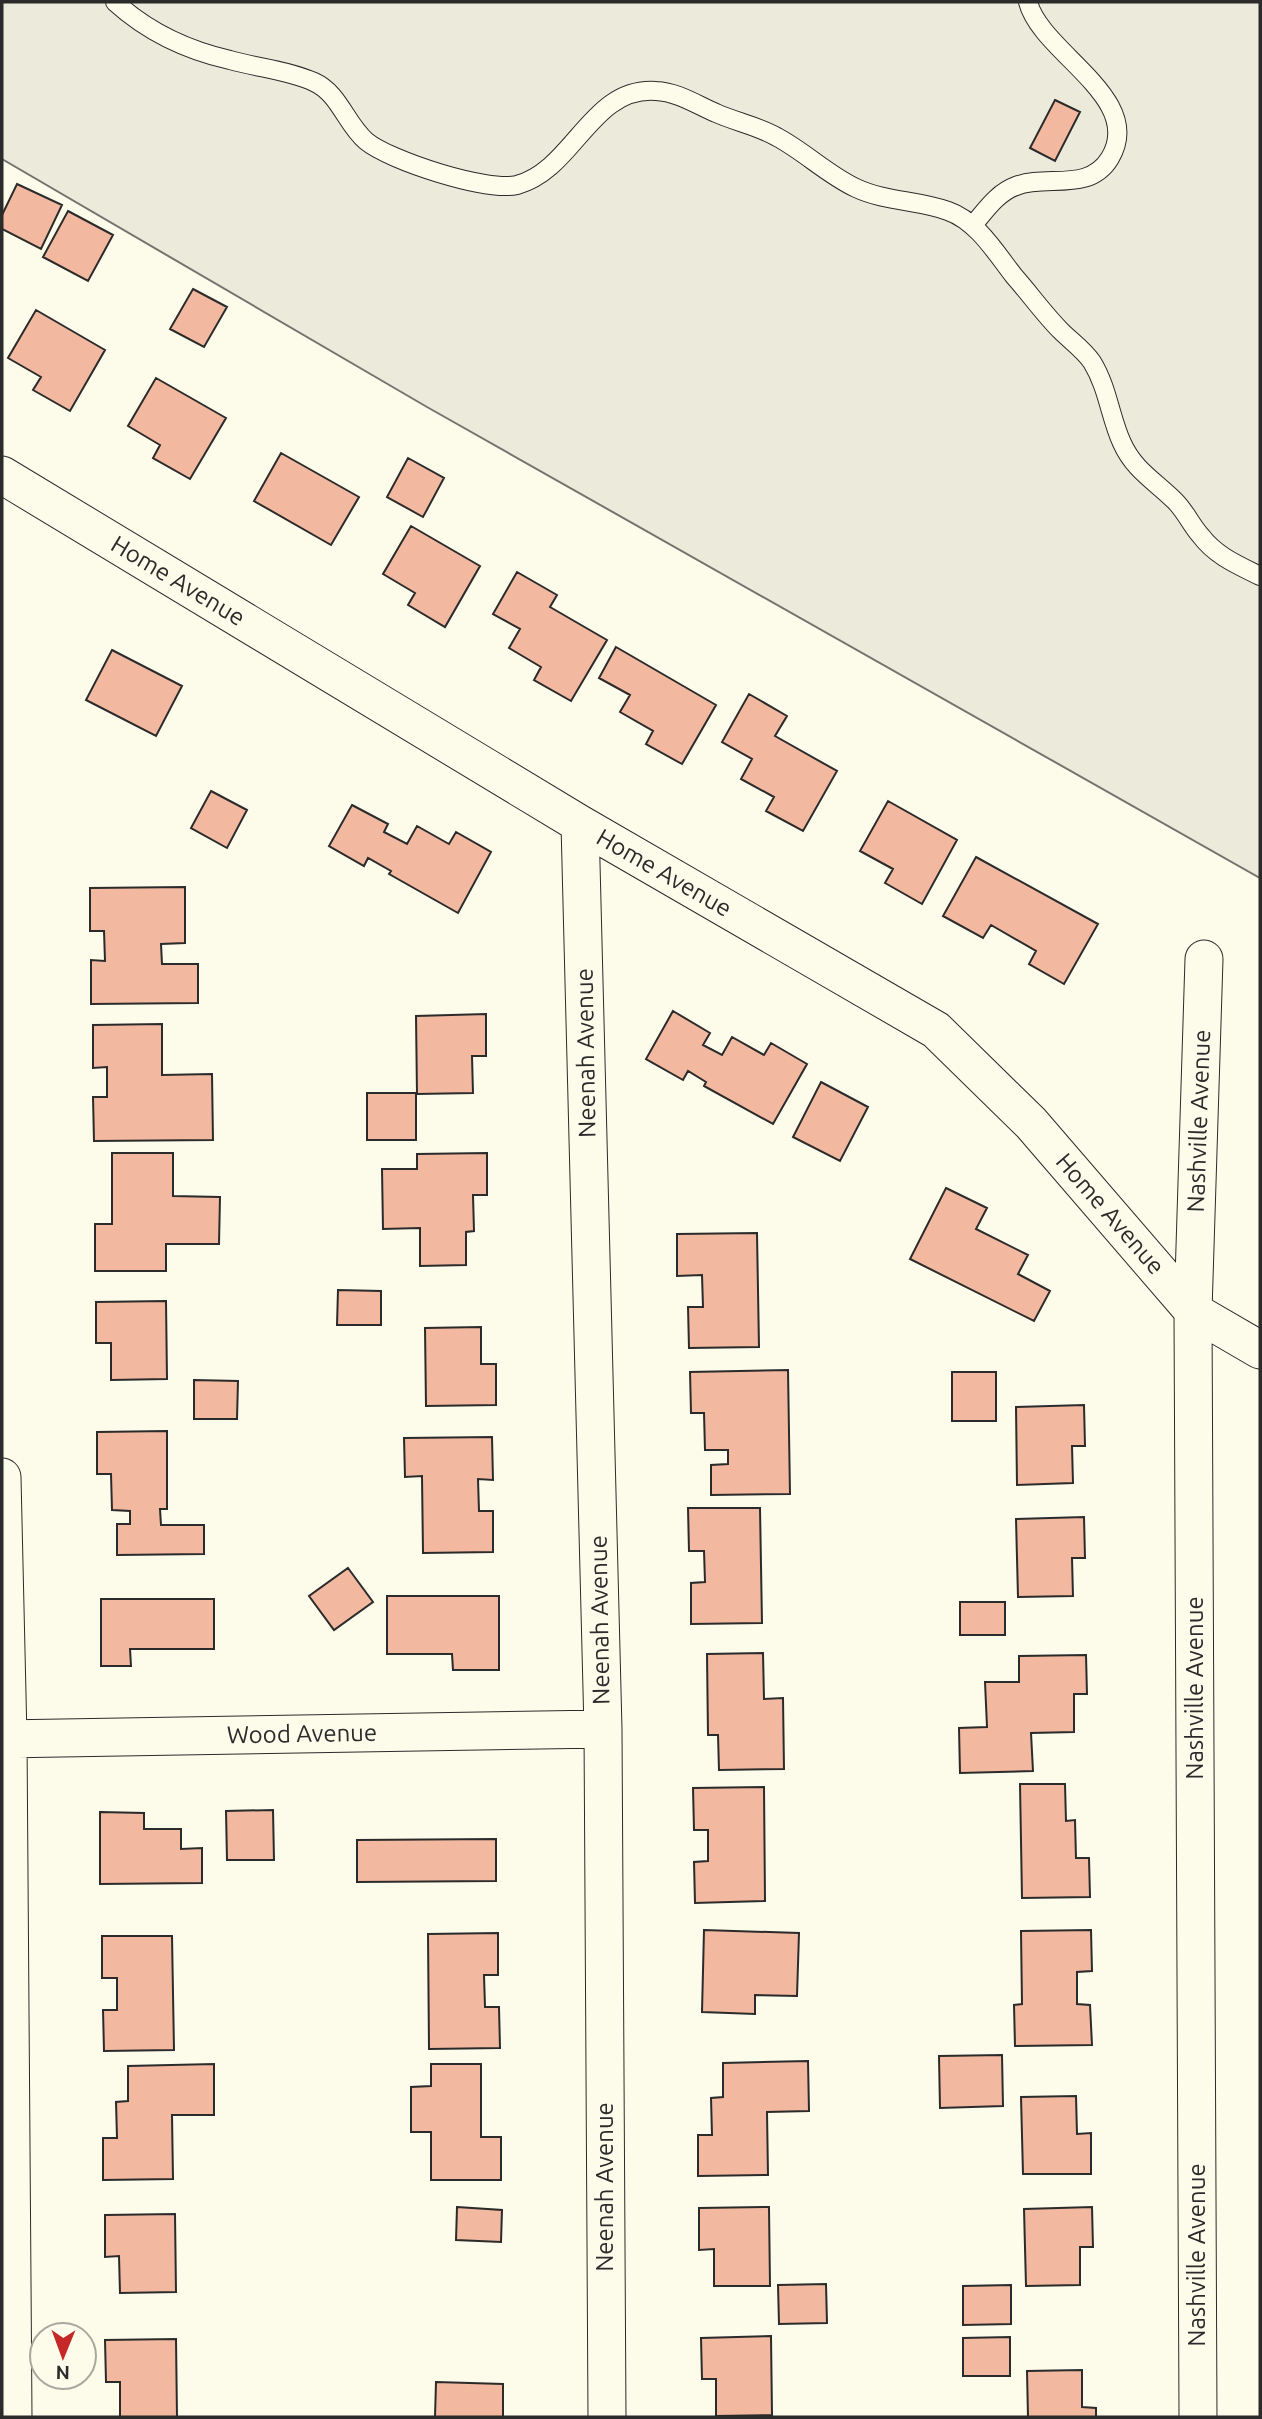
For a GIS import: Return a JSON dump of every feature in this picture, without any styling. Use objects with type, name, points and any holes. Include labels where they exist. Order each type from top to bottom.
[{"type":"street","name":"Home Avenue","points":[[2,475],[580,824],[936,1030],[1031,1123],[1193,1311],[1260,1350]]},
{"type":"street","name":"Neenah Avenue","points":[[580,824],[603,1729],[607,2417]]},
{"type":"street","name":"Nashville Avenue","points":[[1198,2417],[1193,1311],[1203,959]]},
{"type":"street","points":[[2,1477],[13,2417]]},
{"type":"street","name":"Wood Avenue","points":[[5,1739],[603,1729]]},
{"type":"lane","points":[[115,2],[137,22],[182,46],[296,75],[319,84],[334,97],[351,126],[368,143],[398,158],[481,185],[502,188],[541,175],[559,160],[599,113],[619,99],[638,91],[652,90],[671,93],[777,137],[854,188],[881,198],[949,211],[973,225],[1061,331],[1089,358],[1111,403],[1121,440],[1143,475],[1179,504],[1209,546],[1226,559],[1260,576]]},
{"type":"lane","points":[[973,225],[998,195],[1018,185],[1087,178],[1111,157],[1115,142],[1116,124],[1101,90],[1039,29],[1028,2]]},
{"type":"shaded area","points":[[2,2],[1260,2],[1260,878],[427,407],[2,159]]},
{"type":"building","points":[[1055,100],[1080,112],[1055,161],[1030,148]]},
{"type":"building","points":[[17,184],[62,205],[41,249],[2,229],[2,215]]},
{"type":"building","points":[[68,211],[113,235],[88,281],[43,257]]},
{"type":"building","points":[[193,289],[227,307],[204,347],[170,329]]},
{"type":"building","points":[[36,310],[105,350],[70,411],[33,390],[41,377],[8,358]]},
{"type":"building","points":[[156,378],[226,418],[190,479],[153,458],[160,445],[128,426]]},
{"type":"building","points":[[281,453],[359,497],[331,545],[254,501]]},
{"type":"building","points":[[408,458],[444,478],[423,517],[387,497]]},
{"type":"building","points":[[411,526],[480,566],[445,627],[408,605],[415,593],[383,574]]},
{"type":"building","points":[[517,572],[557,595],[550,607],[607,640],[571,701],[534,680],[541,667],[509,648],[520,629],[493,614]]},
{"type":"building","points":[[616,647],[716,705],[682,764],[646,744],[653,731],[620,712],[630,695],[599,678]]},
{"type":"building","points":[[112,650],[182,686],[156,736],[86,700]]},
{"type":"building","points":[[749,694],[787,716],[775,736],[837,771],[803,831],[766,811],[774,797],[741,779],[752,759],[722,742]]},
{"type":"building","points":[[211,791],[247,810],[227,848],[191,828]]},
{"type":"building","points":[[888,801],[957,840],[922,904],[885,883],[893,869],[860,851]]},
{"type":"building","points":[[352,805],[388,824],[384,832],[407,844],[417,826],[449,844],[456,832],[491,852],[458,913],[389,874],[391,871],[368,858],[364,866],[329,846]]},
{"type":"building","points":[[976,857],[1098,924],[1064,984],[1029,964],[1036,951],[991,925],[983,938],[943,916]]},
{"type":"building","points":[[185,887],[185,943],[161,944],[162,964],[198,964],[198,1003],[91,1004],[91,960],[105,961],[104,931],[90,931],[90,888]]},
{"type":"building","points":[[673,1011],[710,1033],[703,1045],[722,1055],[732,1037],[764,1055],[771,1043],[807,1064],[773,1124],[704,1086],[706,1082],[688,1071],[683,1080],[646,1059]]},
{"type":"building","points":[[486,1014],[486,1056],[472,1056],[473,1093],[417,1094],[416,1016]]},
{"type":"building","points":[[162,1024],[162,1075],[212,1074],[213,1140],[94,1141],[93,1097],[107,1097],[107,1067],[93,1068],[93,1025]]},
{"type":"building","points":[[821,1082],[868,1107],[840,1161],[793,1137]]},
{"type":"building","points":[[367,1093],[416,1093],[416,1140],[367,1140]]},
{"type":"building","points":[[112,1153],[173,1153],[173,1196],[220,1197],[219,1244],[166,1244],[166,1271],[95,1271],[95,1224],[112,1224]]},
{"type":"building","points":[[487,1153],[487,1195],[473,1195],[474,1231],[466,1232],[466,1265],[420,1266],[420,1228],[383,1229],[382,1169],[417,1169],[417,1154]]},
{"type":"building","points":[[946,1188],[987,1208],[976,1229],[1028,1255],[1018,1274],[1050,1291],[1034,1321],[910,1259]]},
{"type":"building","points":[[757,1233],[759,1347],[689,1348],[688,1307],[703,1307],[702,1275],[677,1276],[677,1234]]},
{"type":"building","points":[[338,1290],[381,1291],[381,1325],[337,1325]]},
{"type":"building","points":[[166,1301],[167,1379],[111,1380],[111,1343],[96,1343],[96,1302]]},
{"type":"building","points":[[481,1327],[481,1364],[496,1364],[496,1405],[426,1406],[425,1328]]},
{"type":"building","points":[[788,1370],[790,1494],[711,1495],[711,1465],[728,1464],[728,1450],[705,1450],[704,1413],[691,1413],[690,1372]]},
{"type":"building","points":[[952,1372],[996,1372],[996,1421],[952,1421]]},
{"type":"building","points":[[194,1380],[238,1381],[237,1419],[194,1419]]},
{"type":"building","points":[[1084,1405],[1085,1446],[1072,1446],[1073,1483],[1017,1485],[1016,1407]]},
{"type":"building","points":[[167,1431],[167,1509],[160,1509],[161,1525],[204,1525],[204,1554],[117,1555],[117,1524],[130,1524],[130,1511],[112,1510],[111,1474],[97,1474],[97,1432]]},
{"type":"building","points":[[492,1437],[493,1480],[478,1479],[479,1511],[493,1511],[493,1552],[423,1553],[422,1476],[405,1477],[404,1438]]},
{"type":"building","points":[[688,1508],[760,1508],[762,1623],[691,1624],[691,1583],[705,1582],[704,1551],[689,1551]]},
{"type":"building","points":[[1084,1517],[1085,1558],[1072,1558],[1073,1596],[1018,1597],[1016,1519]]},
{"type":"building","points":[[348,1568],[373,1602],[334,1630],[309,1596]]},
{"type":"building","points":[[387,1596],[499,1596],[499,1670],[453,1670],[452,1654],[387,1654]]},
{"type":"building","points":[[101,1599],[214,1599],[214,1649],[130,1649],[131,1666],[101,1666]]},
{"type":"building","points":[[960,1602],[1005,1602],[1005,1635],[960,1635]]},
{"type":"building","points":[[763,1653],[764,1699],[783,1698],[784,1769],[719,1770],[718,1735],[708,1735],[707,1654]]},
{"type":"building","points":[[1086,1655],[1087,1694],[1074,1694],[1074,1732],[1031,1733],[1033,1771],[960,1773],[959,1728],[987,1727],[985,1682],[1019,1682],[1019,1656]]},
{"type":"building","points":[[1020,1784],[1065,1784],[1066,1821],[1075,1820],[1076,1858],[1089,1858],[1090,1897],[1022,1898]]},
{"type":"building","points":[[764,1787],[765,1901],[695,1903],[694,1862],[708,1861],[708,1830],[694,1830],[693,1788]]},
{"type":"building","points":[[273,1810],[274,1860],[227,1860],[226,1811]]},
{"type":"building","points":[[100,1812],[144,1813],[144,1829],[181,1829],[181,1849],[202,1848],[202,1883],[100,1884]]},
{"type":"building","points":[[496,1839],[496,1881],[357,1882],[357,1840]]},
{"type":"building","points":[[704,1930],[799,1933],[797,1996],[755,1995],[755,2014],[702,2012]]},
{"type":"building","points":[[1091,1930],[1092,1971],[1077,1972],[1077,2004],[1090,2005],[1092,2045],[1015,2046],[1014,2005],[1022,2004],[1021,1931]]},
{"type":"building","points":[[498,1933],[498,1975],[484,1975],[485,2007],[499,2007],[500,2048],[429,2049],[428,1934]]},
{"type":"building","points":[[102,1936],[172,1936],[174,2050],[104,2051],[103,2010],[117,2010],[117,1978],[102,1978]]},
{"type":"building","points":[[1002,2055],[1003,2106],[940,2108],[939,2056]]},
{"type":"building","points":[[808,2061],[809,2111],[767,2112],[768,2175],[698,2176],[698,2135],[712,2135],[711,2098],[723,2097],[723,2063]]},
{"type":"building","points":[[214,2064],[214,2115],[172,2115],[173,2179],[103,2180],[103,2138],[117,2138],[116,2102],[128,2101],[128,2066]]},
{"type":"building","points":[[431,2064],[481,2064],[481,2137],[501,2137],[501,2180],[431,2180],[431,2132],[411,2132],[411,2087],[431,2086]]},
{"type":"building","points":[[1076,2096],[1077,2134],[1091,2133],[1091,2174],[1023,2174],[1021,2097]]},
{"type":"building","points":[[457,2207],[502,2210],[501,2242],[456,2240]]},
{"type":"building","points":[[769,2207],[770,2286],[714,2286],[714,2249],[699,2250],[699,2208]]},
{"type":"building","points":[[1092,2207],[1093,2247],[1080,2247],[1080,2285],[1026,2286],[1024,2209]]},
{"type":"building","points":[[175,2214],[176,2292],[120,2293],[119,2256],[105,2257],[105,2215]]},
{"type":"building","points":[[826,2284],[827,2323],[779,2324],[778,2285]]},
{"type":"building","points":[[1011,2285],[1011,2324],[963,2325],[963,2286]]},
{"type":"building","points":[[771,2336],[772,2415],[716,2416],[716,2379],[702,2379],[701,2338]]},
{"type":"building","points":[[1010,2337],[1010,2376],[963,2376],[963,2338]]},
{"type":"building","points":[[176,2339],[177,2417],[120,2417],[120,2382],[106,2382],[105,2340]]},
{"type":"building","points":[[1082,2370],[1082,2407],[1096,2408],[1096,2417],[1028,2417],[1027,2371]]},
{"type":"building","points":[[436,2382],[503,2384],[503,2417],[435,2417]]}]
